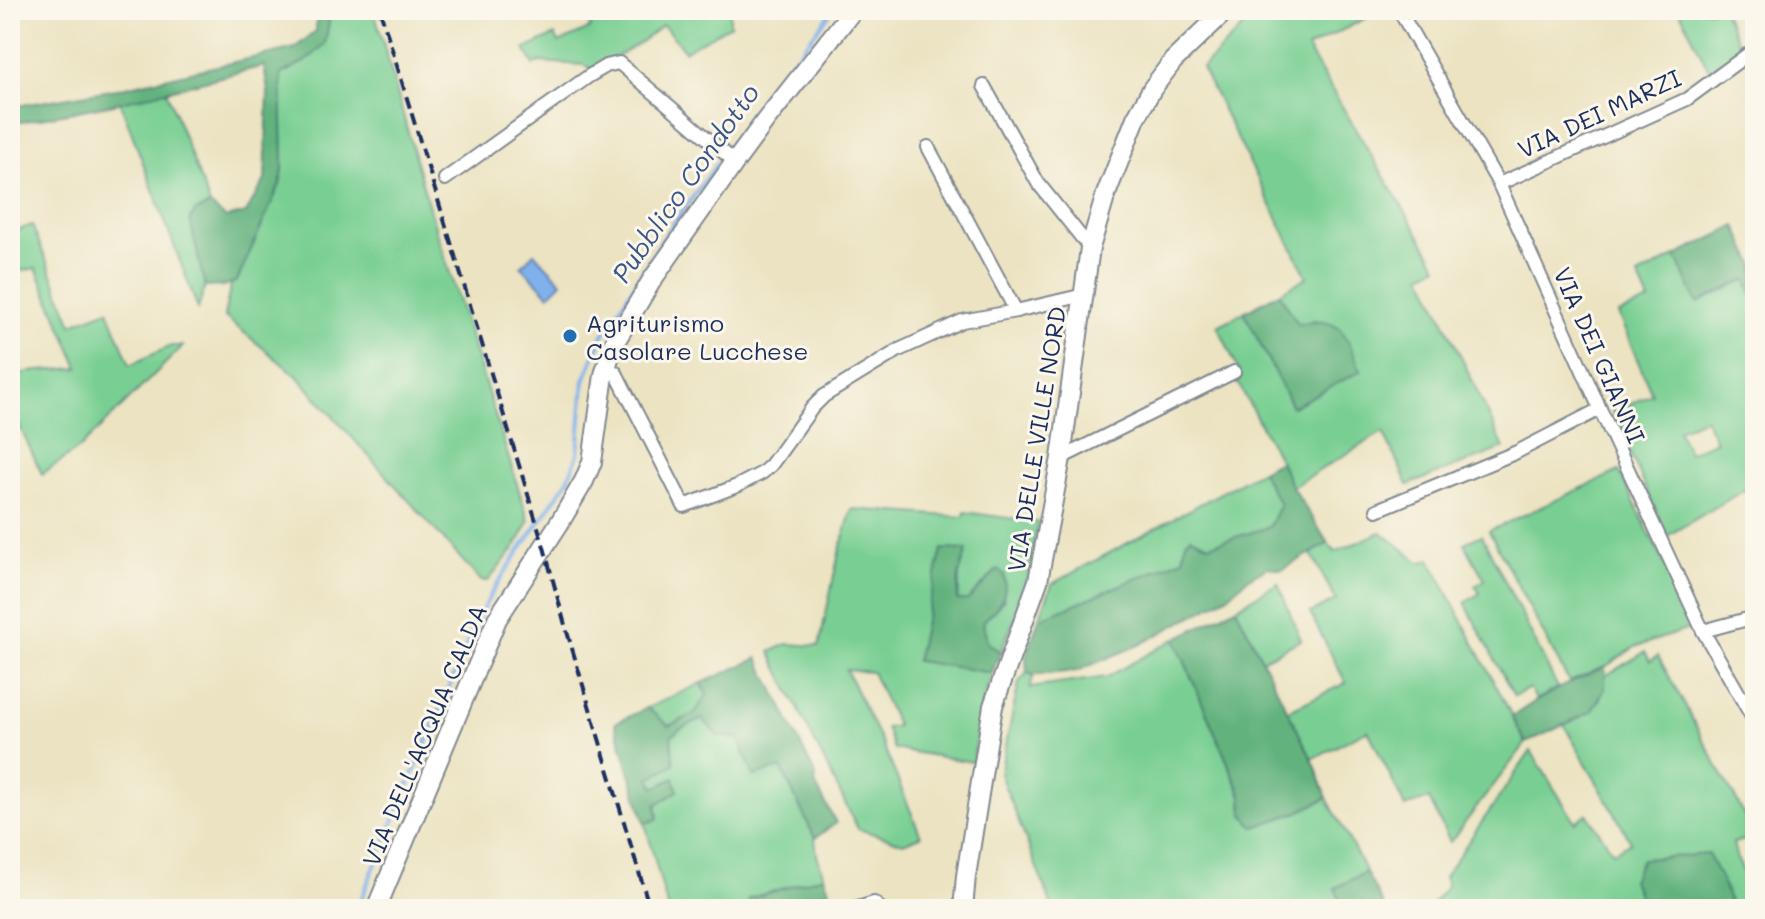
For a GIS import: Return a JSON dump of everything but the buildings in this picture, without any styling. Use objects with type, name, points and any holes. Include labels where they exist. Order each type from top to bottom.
[{"type":"street","name":"VIA DELL'ACQUA CALDA","points":[[376,909],[497,619],[560,522],[592,462],[600,401],[613,345],[731,159],[853,10]]},
{"type":"street","name":"VIA DELLE VILLE NORD","points":[[963,909],[993,706],[1038,581],[1061,458],[1090,248],[1116,167],[1152,89],[1173,61],[1226,10]]},
{"type":"street","name":"VIA DEI GIANNI","points":[[1399,10],[1499,184],[1703,631],[1755,722]]},
{"type":"street","name":"VIA DEI MARZI","points":[[1499,184],[1687,99],[1755,49]]},
{"type":"street","points":[[445,179],[589,76],[606,66],[619,63],[731,159]]},
{"type":"street","points":[[984,86],[1038,183],[1090,248]]},
{"type":"street","points":[[928,147],[1016,311]]},
{"type":"street","points":[[607,367],[616,373],[684,506],[762,473],[824,396],[899,350],[962,321],[1084,295]]},
{"type":"street","points":[[1061,458],[1234,372]]},
{"type":"street","points":[[1377,510],[1517,452],[1600,409]]},
{"type":"street","points":[[1703,631],[1755,617]]},
{"type":"street","points":[[855,909],[874,903],[881,909]]},
{"type":"green space","points":[[317,10],[331,10],[325,44],[306,61],[281,74],[283,169],[280,184],[237,281],[224,286],[205,287],[190,219],[196,211],[210,205],[226,218],[246,213],[265,180],[268,91],[264,66],[114,104],[10,124],[10,107],[117,89],[295,48],[316,31]]},
{"type":"green space","points":[[331,10],[374,10],[428,204],[529,522],[516,546],[488,581],[481,581],[297,376],[224,316],[231,284],[237,281],[280,184],[283,169],[281,74],[306,61],[325,44]]},
{"type":"green space","points":[[583,10],[630,10],[633,14],[645,10],[730,10],[730,25],[685,51],[663,25],[595,70],[584,65],[539,62],[534,65],[525,49],[555,35],[559,43],[591,28]]},
{"type":"green space","points":[[1260,10],[1382,10],[1307,48],[1438,266],[1422,274],[1504,448],[1408,485],[1383,432],[1292,487],[1236,379],[1241,376],[1218,326],[1244,312],[1292,407],[1361,370],[1315,320],[1298,325],[1279,293],[1307,277],[1202,68]]},
{"type":"green space","points":[[1679,10],[1723,10],[1741,48],[1710,72]]},
{"type":"green space","points":[[166,90],[210,205],[196,211],[190,219],[205,287],[198,309],[120,102]]},
{"type":"green space","points":[[32,225],[72,324],[108,310],[130,365],[171,346],[183,346],[81,447],[42,474],[10,406],[10,384],[26,372],[79,368],[36,268],[10,273],[10,233]]},
{"type":"green space","points":[[1736,226],[1755,266],[1755,298],[1746,279],[1697,303],[1676,256]]},
{"type":"green space","points":[[1676,256],[1698,303],[1747,279],[1755,298],[1755,485],[1667,536],[1612,412],[1652,394],[1618,314],[1649,301],[1638,276]],"holes":[[[1705,418],[1716,441],[1689,453],[1678,430]]]},
{"type":"green space","points":[[1279,293],[1298,324],[1325,322],[1341,330],[1361,371],[1292,407],[1244,312]]},
{"type":"green space","points":[[1280,461],[1292,487],[1328,543],[1282,570],[1268,567],[1247,579],[1227,597],[1141,644],[1077,671],[1027,673],[1026,657],[1039,619],[1183,559],[1186,541],[1191,537],[1210,545],[1269,527],[1280,504],[1261,471]]},
{"type":"green space","points":[[1261,471],[1280,504],[1269,527],[1210,545],[1186,541],[1184,559],[1039,619],[1052,584]]},
{"type":"green space","points":[[1619,471],[1695,627],[1635,647],[1605,667],[1569,682],[1489,531]]},
{"type":"green space","points":[[852,509],[964,517],[965,512],[1038,522],[1024,599],[1000,652],[987,642],[983,622],[1004,600],[997,570],[968,600],[957,600],[959,574],[966,550],[916,660],[992,673],[981,707],[973,762],[894,749],[886,728],[897,726],[872,672],[846,670],[884,747],[921,836],[903,843],[858,829],[770,652],[787,644],[819,646]]},
{"type":"green space","points":[[1381,532],[1421,563],[1430,559],[1526,743],[1450,842],[1429,799],[1405,807],[1368,730],[1312,759],[1287,711],[1346,683],[1310,613],[1336,600],[1311,554],[1328,543],[1335,552]]},
{"type":"green space","points":[[1482,535],[1558,688],[1536,700],[1530,688],[1514,696],[1465,603],[1480,593],[1475,586],[1485,580],[1464,543]]},
{"type":"green space","points":[[942,549],[967,550],[959,574],[957,600],[968,600],[997,570],[1004,574],[1003,596],[983,622],[987,642],[1000,652],[992,673],[916,661]]},
{"type":"green space","points":[[1278,583],[1301,640],[1262,660],[1236,608]]},
{"type":"green space","points":[[1236,608],[1315,765],[1327,798],[1254,827],[1243,813],[1242,796],[1175,639]]},
{"type":"green space","points":[[1175,639],[1242,796],[1243,813],[1254,827],[1327,798],[1366,872],[1335,888],[1344,909],[1053,909],[1000,774],[1019,682],[1027,673],[1034,675],[1030,688],[1107,677]]},
{"type":"green space","points":[[1645,652],[1650,661],[1658,656],[1755,835],[1733,843],[1737,859],[1755,894],[1755,909],[1730,909],[1729,898],[1632,880],[1644,909],[1428,909],[1447,886],[1444,877],[1531,751],[1575,822],[1587,814],[1613,852],[1631,842],[1564,725],[1594,707],[1602,695],[1605,676]]},
{"type":"green space","points":[[758,658],[836,823],[815,838],[781,768],[754,776],[738,738],[718,736],[702,719],[671,736],[674,764],[650,778],[655,788],[674,778],[678,791],[656,805],[658,819],[645,823],[615,723],[647,708],[669,726],[694,714],[707,695],[702,683]]},
{"type":"green space","points":[[1605,667],[1605,689],[1591,712],[1526,743],[1512,717],[1557,689]]},
{"type":"green space","points":[[702,683],[707,695],[694,714],[669,726],[647,708]]},
{"type":"green space","points":[[702,718],[781,768],[815,838],[824,876],[748,899],[751,909],[668,909],[645,823],[658,819],[655,788],[649,777],[671,736]]},
{"type":"green space","points":[[1708,854],[1725,888],[1730,909],[1644,909],[1632,880],[1642,859]]},
{"type":"green space","points":[[1366,872],[1385,909],[1344,909],[1335,888]]},
{"type":"green space","points":[[824,876],[836,909],[751,909],[748,899]]},
{"type":"water","points":[[534,253],[562,282],[549,295],[521,266]]},
{"type":"waterway","name":"Pubblico Condotto","points":[[357,909],[477,620],[495,587],[568,480],[578,454],[584,381],[603,335],[666,234],[833,10]]},
{"type":"railway","points":[[380,10],[544,547],[650,909]]},
{"type":"place","name":"Agriturismo Casolare Lucchese","points":[[570,336]]}]
